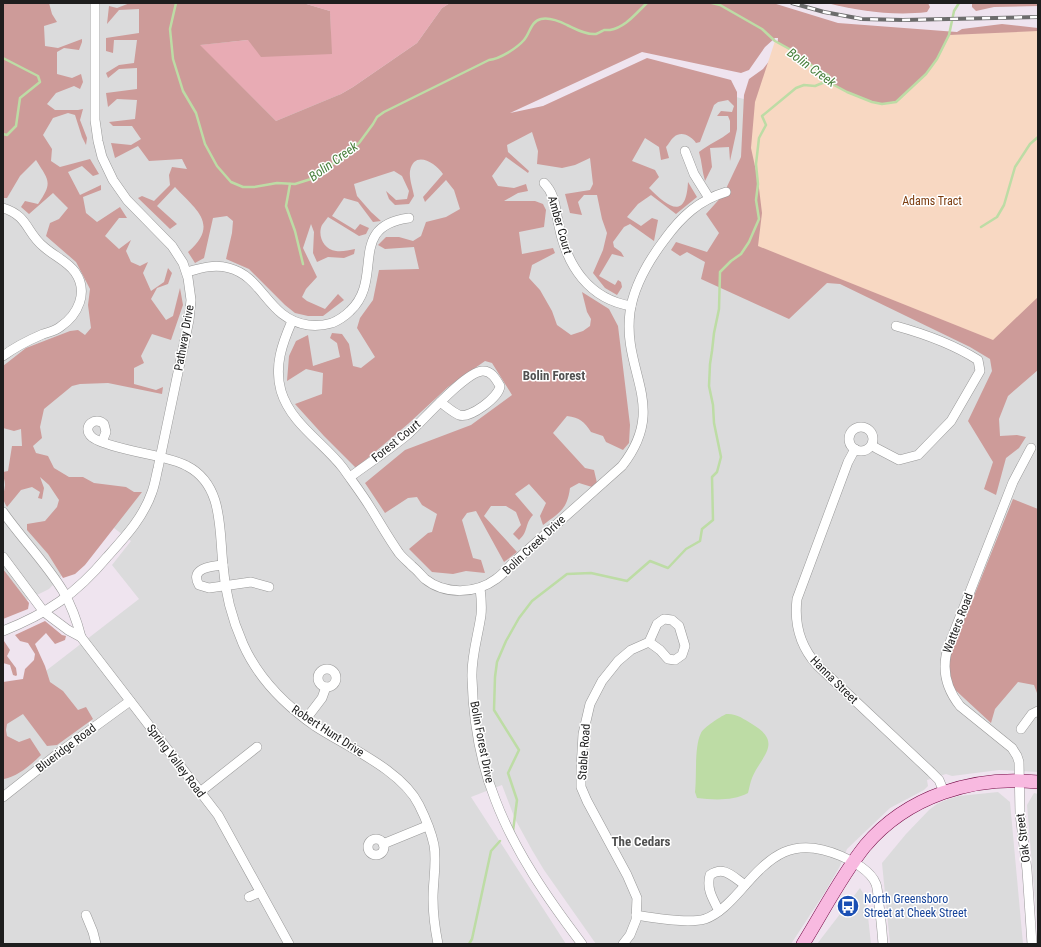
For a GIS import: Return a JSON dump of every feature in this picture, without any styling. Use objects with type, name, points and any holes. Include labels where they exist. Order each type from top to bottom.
[{"type":"main road","points":[[803,944],[854,862],[874,837],[894,819],[920,802],[944,792],[976,783],[1020,780],[1038,782]]},
{"type":"street","name":"Pathway Drive","points":[[3,631],[26,622],[44,612],[82,585],[134,526],[143,511],[152,492],[189,320],[190,300],[187,272],[181,259],[172,246],[127,200],[113,180],[102,157],[95,120],[94,3]]},
{"type":"street","points":[[685,151],[694,174],[709,198]]},
{"type":"street","name":"Amber Court","points":[[544,183],[555,200],[562,244],[580,276],[606,299],[631,306]]},
{"type":"street","name":"Bolin Creek Drive","points":[[292,321],[280,349],[278,366],[280,384],[284,399],[294,417],[337,461],[350,477],[400,554],[426,580],[447,589],[459,590],[480,588],[497,579],[622,466],[630,455],[641,433],[644,408],[643,398],[632,355],[630,337],[631,306],[636,289],[658,249],[683,217],[698,204],[726,192]]},
{"type":"street","points":[[3,208],[15,212],[24,221],[43,247],[56,255],[74,271],[80,281],[82,294],[79,307],[68,321],[59,328],[14,348],[3,356]]},
{"type":"street","points":[[187,272],[212,266],[229,268],[238,272],[254,283],[280,313],[292,321],[313,325],[323,324],[338,320],[346,314],[364,292],[368,274],[370,245],[374,237],[384,226],[394,221],[409,218]]},
{"type":"street","points":[[872,444],[876,448],[899,460],[918,455],[951,421],[980,371],[978,360],[969,355],[924,334],[896,326]]},
{"type":"street","name":"Forest Court","points":[[350,477],[407,435],[440,402],[472,376],[482,371],[490,373],[500,386],[500,391],[478,409],[467,415],[460,415],[440,402]]},
{"type":"street","points":[[859,426],[867,428],[873,438],[872,444],[869,448],[862,451],[854,449],[849,443],[849,434],[859,426]]},
{"type":"street","name":"Robert Hunt Drive","points":[[102,442],[175,461],[191,468],[201,477],[209,488],[220,516],[222,565],[229,606],[236,627],[252,661],[271,688],[306,719],[373,760],[402,782],[414,795],[434,845],[435,859],[432,898],[438,944]]},
{"type":"street","name":"Watters Road","points":[[1020,780],[1019,762],[1012,748],[960,706],[946,682],[944,663],[949,644],[1013,482],[1031,448]]},
{"type":"street","name":"Hanna Street","points":[[854,449],[799,593],[796,610],[796,622],[799,634],[811,658],[817,665],[939,780],[944,792]]},
{"type":"street","name":"Spring Valley Road","points":[[3,512],[6,523],[53,577],[66,597],[81,637],[218,815],[289,944]]},
{"type":"street","name":"Spring Valley Road","points":[[3,557],[44,612],[68,630],[81,637]]},
{"type":"street","points":[[222,565],[203,568],[198,572],[196,579],[199,585],[209,588],[251,582],[269,587]]},
{"type":"street","name":"Bolin Forest Drive","points":[[480,588],[481,613],[472,676],[477,731],[489,783],[502,815],[525,861],[582,944]]},
{"type":"street","points":[[664,619],[672,620],[679,626],[685,646],[682,656],[675,660],[668,659],[660,650],[649,642],[657,624],[664,619]]},
{"type":"street","name":"Stable Road","points":[[623,944],[630,935],[636,920],[636,898],[627,875],[581,787],[585,721],[590,704],[602,681],[618,661],[631,650],[649,642]]},
{"type":"street","points":[[306,719],[322,698],[326,687]]},
{"type":"street","name":"Blueridge Road","points":[[3,797],[60,752],[130,701]]},
{"type":"street","points":[[1021,729],[1032,714],[1038,711]]},
{"type":"street","points":[[200,792],[257,747]]},
{"type":"street","name":"Oak Street","points":[[1020,780],[1020,814],[1027,870],[1032,944]]},
{"type":"street","points":[[383,844],[427,826]]},
{"type":"street","points":[[636,915],[686,922],[705,919],[719,911],[733,899],[771,859],[784,852],[798,848],[815,847],[829,851],[854,862],[868,874],[876,884],[883,944]]},
{"type":"street","points":[[719,911],[710,895],[708,888],[710,875],[721,870],[745,885]]},
{"type":"street","points":[[250,897],[260,892]]},
{"type":"street","points":[[86,915],[96,944]]},
{"type":"shaded area","points":[[42,3],[150,3],[427,137],[657,76],[755,102],[1038,297],[1038,772],[999,770],[952,776],[946,774],[927,780],[928,786],[924,790],[890,808],[847,849],[840,866],[825,892],[791,944],[596,944],[544,870],[532,850],[515,819],[502,785],[471,797],[566,944],[3,944],[3,704],[139,599],[112,565],[131,541],[110,525],[49,589],[3,612],[3,151]]},
{"type":"shaded area","points":[[303,3],[450,3],[442,8],[417,43],[353,87],[341,94],[276,121],[199,45],[248,40],[331,54],[330,11]]},
{"type":"shaded area","points":[[726,714],[733,714],[740,717],[762,731],[767,737],[767,750],[752,778],[748,793],[730,799],[697,798],[695,792],[697,746],[701,733],[705,728]]},
{"type":"shaded area","points":[[998,792],[1010,802],[1023,944],[890,944],[882,863],[906,834],[929,810],[937,804],[959,796]]},
{"type":"shaded area","points":[[1034,793],[1038,794],[1038,936],[1027,805]]},
{"type":"shaded area","points":[[860,888],[866,898],[871,944],[817,944]]},
{"type":"green space","points":[[3,3],[49,3],[52,14],[57,22],[44,26],[45,46],[58,48],[82,39],[79,50],[64,48],[57,52],[57,74],[72,78],[81,74],[83,82],[80,89],[74,86],[56,93],[47,104],[55,110],[83,109],[80,120],[87,138],[86,145],[75,115],[68,113],[53,118],[43,135],[52,149],[51,161],[60,167],[90,159],[99,174],[93,176],[82,166],[68,172],[80,195],[101,185],[101,190],[83,197],[86,213],[97,222],[120,207],[127,218],[119,218],[105,236],[119,249],[131,240],[126,251],[131,262],[140,266],[148,262],[143,273],[151,291],[164,282],[168,268],[172,273],[168,284],[157,288],[151,299],[166,320],[173,316],[180,288],[183,305],[171,340],[152,334],[141,356],[144,363],[134,368],[134,384],[156,390],[163,387],[162,394],[108,383],[80,384],[72,386],[44,409],[40,427],[42,438],[33,446],[36,453],[48,456],[54,468],[69,477],[83,477],[94,483],[126,487],[134,492],[142,492],[85,565],[75,574],[63,578],[48,554],[27,530],[27,524],[45,521],[57,507],[59,500],[49,485],[40,477],[44,488],[42,499],[38,498],[40,492],[32,487],[21,490],[7,507],[4,501],[3,496],[5,485],[3,472],[8,471],[12,446],[22,446],[21,429],[14,431],[3,428],[3,366],[26,348],[70,331],[78,330],[85,335],[91,328],[88,305],[90,289],[76,262],[46,236],[50,223],[59,219],[68,208],[53,193],[29,214],[21,207],[25,201],[38,204],[46,191],[48,182],[36,160],[20,176],[7,198],[3,198]]},
{"type":"green space","points":[[130,3],[303,3],[330,11],[332,54],[261,57],[248,40],[200,45],[276,121],[341,94],[353,87],[417,43],[442,8],[450,3],[773,3],[838,23],[957,32],[962,29],[1002,24],[1038,28],[1038,370],[1008,396],[999,419],[1000,436],[1017,435],[1026,437],[1019,448],[1006,458],[996,495],[984,489],[993,462],[968,421],[992,371],[990,359],[970,347],[840,284],[827,283],[789,319],[701,279],[705,262],[687,252],[680,256],[671,250],[676,242],[707,252],[719,233],[706,214],[723,195],[741,157],[744,95],[749,79],[763,69],[777,51],[778,38],[775,38],[765,47],[749,70],[741,73],[642,52],[510,113],[543,106],[647,58],[731,80],[737,92],[737,129],[730,161],[729,147],[710,148],[712,167],[705,181],[699,152],[730,132],[730,121],[728,116],[717,116],[721,111],[732,112],[734,106],[728,100],[718,102],[714,105],[700,142],[696,143],[683,134],[677,135],[666,147],[669,158],[661,160],[659,147],[645,138],[632,161],[655,170],[659,177],[649,188],[669,205],[675,207],[680,206],[684,202],[687,194],[688,182],[697,197],[676,214],[651,195],[638,204],[627,217],[641,226],[652,218],[658,220],[654,241],[630,224],[624,227],[613,242],[614,247],[621,252],[624,257],[612,254],[599,276],[615,285],[618,280],[621,282],[622,287],[617,295],[605,288],[593,273],[603,250],[607,233],[602,219],[597,195],[584,195],[578,202],[582,215],[570,213],[565,194],[590,190],[593,184],[590,158],[575,165],[562,168],[537,164],[538,151],[532,132],[507,145],[508,152],[529,171],[528,173],[506,157],[492,176],[498,186],[514,188],[526,184],[528,191],[518,193],[504,201],[535,201],[543,204],[546,210],[544,227],[519,232],[522,254],[553,248],[555,253],[532,265],[529,278],[540,290],[552,311],[557,325],[571,335],[583,331],[590,326],[591,319],[587,312],[582,292],[609,309],[618,326],[630,425],[629,443],[623,450],[606,442],[603,436],[591,432],[581,421],[567,416],[553,433],[585,468],[594,470],[597,483],[592,487],[579,483],[570,488],[565,506],[543,525],[540,516],[546,503],[529,484],[515,494],[533,515],[528,522],[524,534],[519,540],[513,534],[521,525],[516,512],[506,506],[491,506],[484,516],[517,552],[504,562],[476,511],[467,513],[462,520],[473,558],[481,560],[485,573],[466,571],[453,574],[432,572],[409,549],[428,533],[432,532],[437,514],[422,505],[417,497],[408,498],[385,513],[365,483],[405,450],[471,425],[512,395],[492,363],[485,361],[448,387],[408,424],[356,468],[295,404],[322,394],[323,373],[306,369],[287,381],[289,356],[296,341],[308,335],[313,366],[340,357],[337,343],[330,338],[332,333],[342,334],[349,344],[353,366],[361,368],[375,357],[357,328],[360,318],[373,300],[379,270],[419,269],[414,247],[385,249],[378,245],[386,237],[399,237],[413,241],[421,236],[426,222],[446,217],[460,209],[454,190],[446,180],[425,202],[423,197],[443,174],[430,162],[425,160],[416,161],[412,165],[410,174],[414,196],[409,204],[395,205],[389,199],[386,191],[396,200],[407,199],[409,191],[402,176],[394,171],[354,184],[357,196],[381,221],[373,222],[358,202],[344,198],[332,216],[355,230],[360,224],[369,228],[366,234],[359,236],[328,217],[322,225],[320,234],[321,238],[325,245],[332,250],[341,251],[355,249],[354,254],[344,258],[328,257],[317,262],[313,253],[314,232],[311,224],[303,248],[317,277],[306,289],[302,297],[307,301],[325,309],[338,294],[344,300],[323,316],[308,316],[295,313],[249,269],[226,259],[233,221],[227,216],[213,218],[204,258],[195,263],[188,252],[197,242],[202,233],[203,225],[197,210],[175,187],[157,206],[177,224],[170,229],[138,198],[142,196],[154,201],[170,185],[169,175],[172,167],[187,169],[182,159],[149,161],[138,146],[115,158],[111,143],[131,145],[141,139],[132,126],[113,126],[109,122],[135,119],[137,100],[117,99],[108,107],[106,93],[137,89],[137,68],[119,69],[108,78],[106,73],[119,65],[134,63],[137,40],[114,40],[113,53],[106,51],[106,38],[139,33],[139,9],[119,10],[107,24],[109,6],[117,8]]},
{"type":"green space","points":[[827,3],[928,3],[930,7],[927,12],[889,13]]},
{"type":"green space","points":[[972,3],[1038,3],[1038,6],[994,7],[976,11],[972,7]]},
{"type":"green space","name":"Adams Tract","points":[[1038,31],[1038,297],[993,340],[758,246],[762,213],[758,180],[751,148],[755,102],[775,41],[793,51],[819,71],[828,75],[834,85],[872,102],[882,104],[897,101],[926,74],[937,59],[949,35]]},
{"type":"green space","points":[[1013,499],[1038,509],[1038,700],[1034,685],[1018,682],[995,709],[991,723],[951,686],[945,668]]},
{"type":"green space","points":[[3,569],[29,603],[28,609],[3,619]]},
{"type":"green space","points":[[45,621],[62,635],[66,636],[65,640],[55,644],[46,633],[35,644],[45,666],[50,682],[63,691],[78,710],[86,707],[93,719],[57,745],[47,746],[23,714],[7,724],[7,736],[19,742],[30,738],[41,755],[19,773],[4,779],[3,682],[23,679],[25,669],[34,660],[35,654],[28,643],[20,641],[15,635]]},
{"type":"green space","points":[[4,641],[10,650],[7,656],[16,668],[16,676],[13,675],[10,665],[3,663]]},
{"type":"waterway","name":"Bolin Creek","points":[[176,3],[170,29],[173,59],[183,91],[196,113],[205,144],[217,166],[231,182],[243,187],[254,187],[277,183],[295,184],[311,179],[359,143],[377,117],[384,112],[489,60],[498,58],[508,53],[524,40],[535,22],[538,20],[551,19],[585,33],[596,34],[604,30],[610,30],[621,26],[647,3]]},
{"type":"waterway","name":"Bolin Creek","points":[[712,3],[720,5],[762,29],[775,41],[793,51],[819,71],[828,75],[834,85],[872,102],[882,104],[896,102],[926,74],[937,59],[949,35],[954,11],[959,3]]},
{"type":"waterway","name":"Bolin Creek","points":[[3,58],[38,76],[40,82],[20,98],[16,126],[7,135],[3,134]]},
{"type":"waterway","points":[[513,831],[517,800],[508,773],[519,750],[494,710],[497,662],[506,641],[519,618],[532,601],[567,574],[591,573],[627,581],[650,561],[668,568],[686,549],[700,541],[702,529],[713,520],[712,477],[717,472],[721,457],[714,423],[713,405],[709,386],[714,333],[719,309],[720,272],[741,254],[749,242],[759,219],[756,200],[758,184],[756,164],[759,138],[766,125],[762,116],[796,88],[804,85],[815,86],[830,80]]},
{"type":"waterway","points":[[981,227],[997,217],[1004,205],[1015,167],[1030,144],[1038,137]]},
{"type":"waterway","points":[[290,184],[286,206],[295,231],[303,264]]},
{"type":"waterway","points":[[469,944],[472,939],[491,851],[500,841]]},
{"type":"railway","points":[[792,3],[824,12],[862,19],[903,20],[1038,17]]},
{"type":"place","name":"North Greensboro Street at Cheek Street","points":[[848,906]]},
{"type":"district","name":"Bolin Forest","points":[[554,375]]},
{"type":"district","name":"The Cedars","points":[[641,841]]}]
